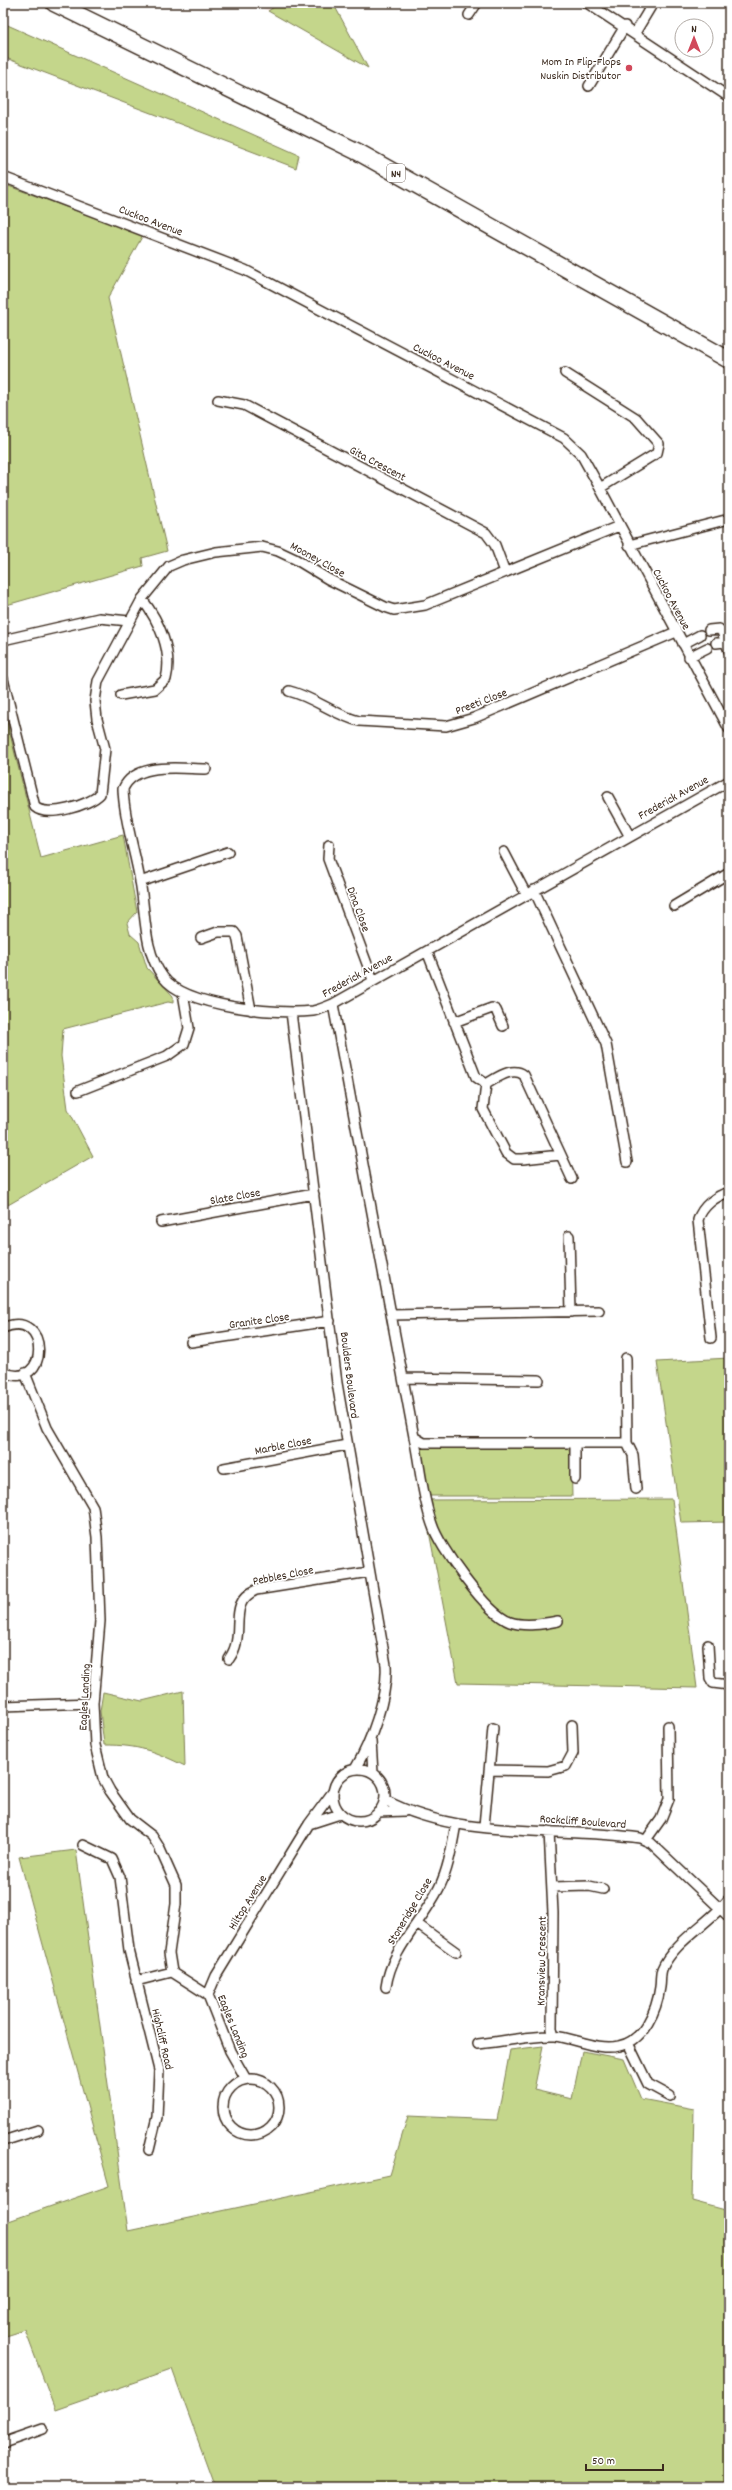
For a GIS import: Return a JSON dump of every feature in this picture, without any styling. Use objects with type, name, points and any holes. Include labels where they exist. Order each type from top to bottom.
[{"type":"highway","name":"N4","points":[[54,3],[358,152],[729,360]]},
{"type":"street","points":[[469,15],[477,3]]},
{"type":"street","points":[[587,3],[601,6],[625,26],[729,97]]},
{"type":"street","points":[[635,32],[653,3]]},
{"type":"street","points":[[589,86],[625,26]]},
{"type":"street","name":"Cuckoo Avenue","points":[[3,177],[210,255],[267,280],[339,320],[564,438],[581,454],[729,729]]},
{"type":"street","points":[[565,373],[636,418],[659,444],[657,453],[600,488]]},
{"type":"street","name":"Gita Crescent","points":[[218,400],[244,404],[486,533],[495,545],[505,572]]},
{"type":"street","points":[[629,545],[729,518]]},
{"type":"street","name":"Mooney Close","points":[[3,679],[35,807],[40,811],[64,810],[95,799],[100,794],[103,786],[105,749],[97,719],[95,691],[98,681],[142,599],[169,566],[182,560],[216,552],[248,547],[262,547],[278,550],[335,583],[394,610],[425,605],[619,526]]},
{"type":"street","points":[[121,695],[154,689],[166,679],[168,664],[160,627],[153,613],[142,599]]},
{"type":"street","points":[[3,640],[99,618],[129,621]]},
{"type":"street","points":[[709,630],[719,629],[728,647]]},
{"type":"street","name":"Preeti Close","points":[[289,691],[306,695],[350,719],[359,721],[446,726],[474,718],[676,632]]},
{"type":"street","points":[[683,644],[700,635]]},
{"type":"street","points":[[716,643],[724,642],[728,647]]},
{"type":"street","points":[[689,657],[707,648]]},
{"type":"street","name":"Frederick Avenue","points":[[206,769],[155,769],[138,774],[125,783],[123,796],[140,882],[149,947],[154,964],[164,979],[183,993],[251,1010],[291,1012],[314,1010],[333,1004],[629,835],[729,781]]},
{"type":"street","name":"Frederick Avenue","points":[[608,797],[629,835]]},
{"type":"street","name":"Dina Close","points":[[329,845],[328,859],[373,980]]},
{"type":"street","points":[[140,882],[228,852]]},
{"type":"street","points":[[504,852],[530,892],[606,1044],[627,1162]]},
{"type":"street","points":[[674,906],[729,873]]},
{"type":"street","points":[[201,938],[227,931],[234,932],[238,936],[251,1010]]},
{"type":"street","points":[[427,951],[476,1077],[486,1084]]},
{"type":"street","points":[[78,1091],[167,1056],[184,1044],[188,1028],[183,993]]},
{"type":"street","points":[[333,1004],[414,1437],[432,1524],[442,1543],[492,1611],[510,1622],[541,1624],[558,1621]]},
{"type":"street","points":[[454,1022],[492,1008],[496,1010],[503,1026]]},
{"type":"street","name":"Boulders Boulevard","points":[[291,1012],[347,1445],[387,1677],[371,1737],[355,1769]]},
{"type":"street","points":[[486,1084],[510,1072],[516,1071],[524,1076],[572,1180]]},
{"type":"street","points":[[486,1084],[483,1110],[506,1153],[514,1159],[560,1155]]},
{"type":"street","points":[[711,1338],[698,1220],[708,1204],[721,1194],[729,1192]]},
{"type":"street","name":"Slate Close","points":[[161,1222],[314,1194]]},
{"type":"street","points":[[569,1236],[571,1312]]},
{"type":"street","points":[[392,1315],[599,1311]]},
{"type":"street","name":"Granite Close","points":[[192,1342],[330,1321]]},
{"type":"street","points":[[3,1328],[18,1325],[32,1331],[36,1336],[40,1350],[36,1364],[25,1373],[11,1375],[3,1372]]},
{"type":"street","points":[[626,1358],[627,1443],[633,1455],[636,1490]]},
{"type":"street","name":"Eagles Landing","points":[[25,1373],[48,1428],[93,1507],[97,1537],[100,1621],[93,1703],[93,1731],[103,1778],[125,1813],[152,1836],[159,1846],[176,1885],[176,1904],[169,1953],[172,1972],[208,1995],[230,2051],[246,2079]]},
{"type":"street","points":[[403,1378],[539,1380]]},
{"type":"street","points":[[414,1437],[424,1443],[627,1443]]},
{"type":"street","points":[[575,1479],[576,1444]]},
{"type":"street","name":"Marble Close","points":[[224,1468],[347,1445]]},
{"type":"street","name":"Pebbles Close","points":[[229,1659],[236,1650],[238,1639],[239,1606],[250,1593],[369,1572]]},
{"type":"street","points":[[708,1645],[710,1678],[713,1683],[729,1685]]},
{"type":"street","points":[[3,1706],[93,1703]]},
{"type":"street","points":[[489,1770],[548,1771],[566,1766],[572,1753],[572,1725]]},
{"type":"street","points":[[668,1726],[669,1799],[661,1819],[646,1840],[729,1917]]},
{"type":"street","points":[[484,1826],[493,1728]]},
{"type":"street","name":"Boulders Boulevard","points":[[371,1737],[373,1773]]},
{"type":"street","points":[[332,1793],[333,1800],[340,1814],[353,1820],[367,1820],[378,1812],[384,1800],[381,1782],[373,1773],[355,1769]]},
{"type":"street","name":"Hiltop Avenue","points":[[208,1995],[216,1976],[309,1824],[332,1793],[338,1779],[343,1774],[355,1769]]},
{"type":"street","name":"Rockcliff Boulevard","points":[[384,1800],[407,1811],[456,1824],[646,1840]]},
{"type":"street","name":"Rockcliff Boulevard","points":[[378,1812],[407,1811]]},
{"type":"street","points":[[309,1824],[340,1814]]},
{"type":"street","name":"Stoneridge Close","points":[[386,1987],[392,1962],[439,1889],[445,1873],[456,1824]]},
{"type":"street","name":"Kransview Crescent","points":[[549,1831],[552,1887],[552,2029],[554,2036]]},
{"type":"street","name":"Highcliff Road","points":[[83,1844],[108,1857],[117,1868],[127,1940],[159,2070],[157,2117],[149,2150]]},
{"type":"street","points":[[552,1887],[590,1886],[603,1888]]},
{"type":"street","points":[[478,2044],[554,2036],[608,2047],[628,2043],[638,2036],[652,2014],[660,1988],[662,1968],[675,1952],[720,1910],[729,1899]]},
{"type":"street","points":[[417,1924],[456,1952]]},
{"type":"street","points":[[136,1981],[172,1972]]},
{"type":"street","points":[[628,2043],[648,2084],[670,2096]]},
{"type":"street","points":[[246,2079],[264,2082],[277,2096],[279,2104],[278,2114],[271,2125],[260,2133],[251,2135],[234,2129],[224,2114],[225,2096],[230,2088],[246,2079]]},
{"type":"street","points":[[3,2141],[38,2130]]},
{"type":"street","points":[[3,2443],[43,2429]]},
{"type":"shaded area","points":[[254,3],[280,3],[268,11]]},
{"type":"green space","points":[[280,3],[333,3],[368,68],[268,11]]},
{"type":"green space","points":[[3,23],[299,155],[296,168],[3,57]]},
{"type":"green space","points":[[3,184],[143,235],[108,298],[167,551],[142,558],[143,566],[3,606]]},
{"type":"green space","points":[[3,706],[41,858],[123,835],[137,912],[127,923],[130,934],[139,942],[147,968],[173,996],[173,1003],[168,1002],[63,1029],[61,1056],[68,1109],[93,1156],[8,1205],[3,1173]]},
{"type":"green space","points":[[729,1358],[729,1522],[681,1523],[657,1362]]},
{"type":"green space","points":[[421,1447],[568,1448],[571,1452],[572,1496],[429,1496]]},
{"type":"green space","points":[[672,1499],[697,1688],[458,1683],[423,1500]]},
{"type":"green space","points":[[183,1691],[185,1766],[164,1756],[146,1750],[127,1746],[104,1745],[100,1711],[103,1692],[142,1701]]},
{"type":"green space","points":[[76,1850],[128,2231],[390,2175],[408,2116],[497,2120],[510,2050],[543,2046],[534,2090],[572,2099],[582,2051],[624,2059],[641,2099],[694,2109],[692,2201],[729,2211],[729,2487],[215,2487],[172,2369],[55,2410],[25,2330],[3,2337],[3,2223],[109,2186],[19,1857]]},
{"type":"place","name":"Mom In Flip-Flops Nuskin Distributor","points":[[629,68]]}]
